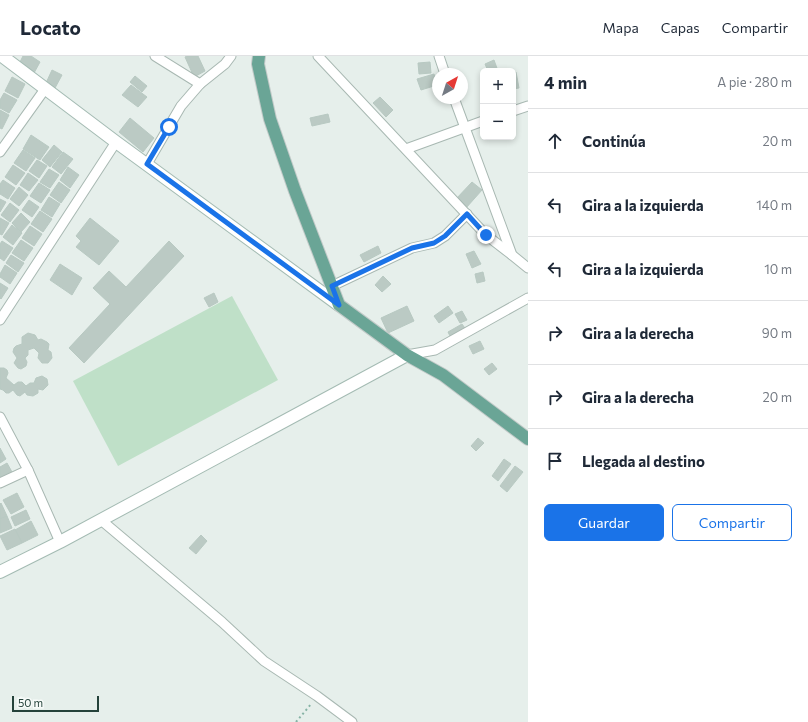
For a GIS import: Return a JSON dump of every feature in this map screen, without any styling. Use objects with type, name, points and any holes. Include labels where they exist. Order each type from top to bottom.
[{"type":"main road","points":[[259,56],[258,64],[270,119],[295,191],[339,305],[407,355],[443,375],[528,439]]},
{"type":"street","points":[[2,56],[116,142],[339,305]]},
{"type":"street","points":[[155,56],[200,84]]},
{"type":"street","points":[[147,164],[181,106],[200,84],[225,64],[231,56]]},
{"type":"street","points":[[318,56],[486,235],[528,268]]},
{"type":"street","points":[[439,56],[443,68]]},
{"type":"street","points":[[0,152],[45,89]]},
{"type":"street","points":[[456,104],[512,256]]},
{"type":"street","points":[[516,110],[528,106]]},
{"type":"street","points":[[406,149],[480,122]]},
{"type":"street","points":[[0,320],[116,142]]},
{"type":"street","points":[[332,286],[412,248],[434,243],[445,236],[467,214]]},
{"type":"street","points":[[0,572],[60,542],[407,355],[435,350],[528,298]]},
{"type":"street","points":[[0,417],[28,470],[60,542]]},
{"type":"street","points":[[0,483],[28,470]]},
{"type":"street","points":[[101,520],[222,622],[264,661],[317,696],[352,722]]},
{"type":"path","points":[[296,722],[317,696]]},
{"type":"green space","points":[[232,296],[278,380],[118,466],[73,381]]},
{"type":"building","points":[[23,56],[31,56],[40,62],[34,73],[19,64]]},
{"type":"building","points":[[198,56],[205,71],[194,77],[185,57]]},
{"type":"building","points":[[494,60],[497,68],[487,68],[485,64]]},
{"type":"building","points":[[430,62],[431,73],[419,74],[418,63]]},
{"type":"building","points":[[52,70],[62,75],[55,88],[46,83]]},
{"type":"building","points":[[516,72],[519,88],[516,88]]},
{"type":"building","points":[[432,75],[432,87],[421,90],[417,79]]},
{"type":"building","points":[[135,76],[147,86],[142,92],[130,82]]},
{"type":"building","points":[[12,77],[25,84],[18,98],[5,91]]},
{"type":"building","points":[[131,85],[147,97],[138,107],[122,95]]},
{"type":"building","points":[[4,93],[17,100],[9,113],[0,108],[0,100]]},
{"type":"building","points":[[380,97],[393,110],[386,117],[373,103]]},
{"type":"building","points":[[0,110],[9,115],[2,129],[0,128]]},
{"type":"building","points":[[328,114],[330,122],[312,126],[310,118]]},
{"type":"building","points":[[130,118],[154,138],[143,152],[119,132]]},
{"type":"building","points":[[31,135],[49,147],[40,160],[23,149]]},
{"type":"building","points":[[54,145],[62,152],[50,167],[42,160]]},
{"type":"building","points":[[23,150],[35,158],[26,171],[14,163]]},
{"type":"building","points":[[63,152],[73,159],[61,174],[52,167]]},
{"type":"building","points":[[37,160],[47,166],[39,178],[29,171]]},
{"type":"building","points":[[13,165],[25,173],[16,185],[5,177]]},
{"type":"building","points":[[68,167],[79,175],[70,188],[60,180]]},
{"type":"building","points":[[49,169],[59,175],[50,188],[40,182]]},
{"type":"building","points":[[28,173],[38,180],[29,191],[20,185]]},
{"type":"building","points":[[3,180],[15,188],[8,199],[0,194],[0,184]]},
{"type":"building","points":[[59,182],[70,190],[61,203],[50,195]]},
{"type":"building","points":[[472,182],[482,190],[466,208],[456,199]]},
{"type":"building","points":[[39,183],[50,190],[41,203],[30,196]]},
{"type":"building","points":[[19,187],[28,195],[19,206],[10,199]]},
{"type":"building","points":[[49,197],[60,204],[52,217],[41,210]]},
{"type":"building","points":[[0,199],[6,202],[0,212]]},
{"type":"building","points":[[29,200],[39,207],[32,217],[22,210]]},
{"type":"building","points":[[10,203],[19,210],[10,222],[1,215]]},
{"type":"building","points":[[40,211],[52,219],[43,232],[31,224]]},
{"type":"building","points":[[21,213],[30,222],[21,232],[12,223]]},
{"type":"building","points":[[0,218],[9,223],[2,235],[0,234]]},
{"type":"building","points":[[90,218],[119,241],[99,265],[76,247],[81,241],[76,236]]},
{"type":"building","points":[[12,225],[22,233],[13,245],[3,237]]},
{"type":"building","points":[[30,226],[42,234],[34,246],[22,238]]},
{"type":"building","points":[[21,240],[33,248],[24,261],[12,253]]},
{"type":"building","points":[[2,241],[13,248],[4,261],[0,258],[0,244]]},
{"type":"building","points":[[169,241],[184,256],[84,363],[69,348],[110,304],[93,288],[109,271],[126,287]]},
{"type":"building","points":[[378,246],[381,253],[364,262],[360,255]]},
{"type":"building","points":[[474,251],[481,264],[472,268],[466,254]]},
{"type":"building","points":[[11,255],[24,263],[18,272],[6,263]]},
{"type":"building","points":[[60,264],[82,278],[72,295],[50,280]]},
{"type":"building","points":[[5,265],[17,273],[10,284],[0,277]]},
{"type":"building","points":[[483,272],[485,281],[477,283],[475,274]]},
{"type":"building","points":[[383,276],[391,284],[382,292],[375,285]]},
{"type":"building","points":[[0,283],[8,288],[1,299],[0,298]]},
{"type":"building","points":[[214,293],[218,302],[209,307],[204,298]]},
{"type":"building","points":[[407,306],[414,321],[388,333],[381,318]]},
{"type":"building","points":[[448,306],[453,313],[439,323],[434,316]]},
{"type":"building","points":[[462,311],[467,320],[460,323],[455,314]]},
{"type":"building","points":[[462,324],[467,331],[452,340],[448,332]]},
{"type":"building","points":[[28,333],[35,335],[38,340],[41,339],[49,344],[48,350],[51,352],[52,358],[48,363],[42,363],[38,358],[39,353],[34,348],[28,350],[28,355],[25,358],[27,362],[26,366],[21,369],[14,363],[17,358],[13,352],[16,346],[22,344],[22,337]]},
{"type":"building","points":[[480,341],[484,349],[473,354],[469,346]]},
{"type":"building","points":[[492,363],[497,369],[489,375],[484,369]]},
{"type":"building","points":[[0,368],[7,370],[8,373],[6,378],[14,385],[18,382],[22,382],[26,386],[30,383],[34,383],[36,378],[42,376],[47,379],[48,385],[43,390],[38,389],[38,393],[33,396],[27,395],[25,392],[20,396],[13,390],[6,393],[0,389]]},
{"type":"building","points":[[478,438],[484,443],[476,451],[471,446]]},
{"type":"building","points":[[0,448],[6,459],[0,463]]},
{"type":"building","points":[[504,459],[511,464],[498,481],[492,476]]},
{"type":"building","points":[[7,463],[12,472],[0,479],[0,467]]},
{"type":"building","points":[[515,466],[523,472],[507,492],[500,486]]},
{"type":"building","points":[[17,493],[24,507],[11,514],[3,500]]},
{"type":"building","points":[[1,503],[7,516],[0,519],[0,504]]},
{"type":"building","points":[[26,510],[30,519],[15,526],[11,517]]},
{"type":"building","points":[[7,516],[12,528],[0,533],[0,519]]},
{"type":"building","points":[[31,521],[38,535],[22,543],[15,530]]},
{"type":"building","points":[[15,529],[22,543],[7,550],[0,536]]},
{"type":"building","points":[[201,535],[207,541],[196,554],[189,548]]},
{"type":"route","points":[[169,127],[147,164],[339,305],[332,286],[412,248],[434,243],[445,236],[467,214],[486,235]]}]
